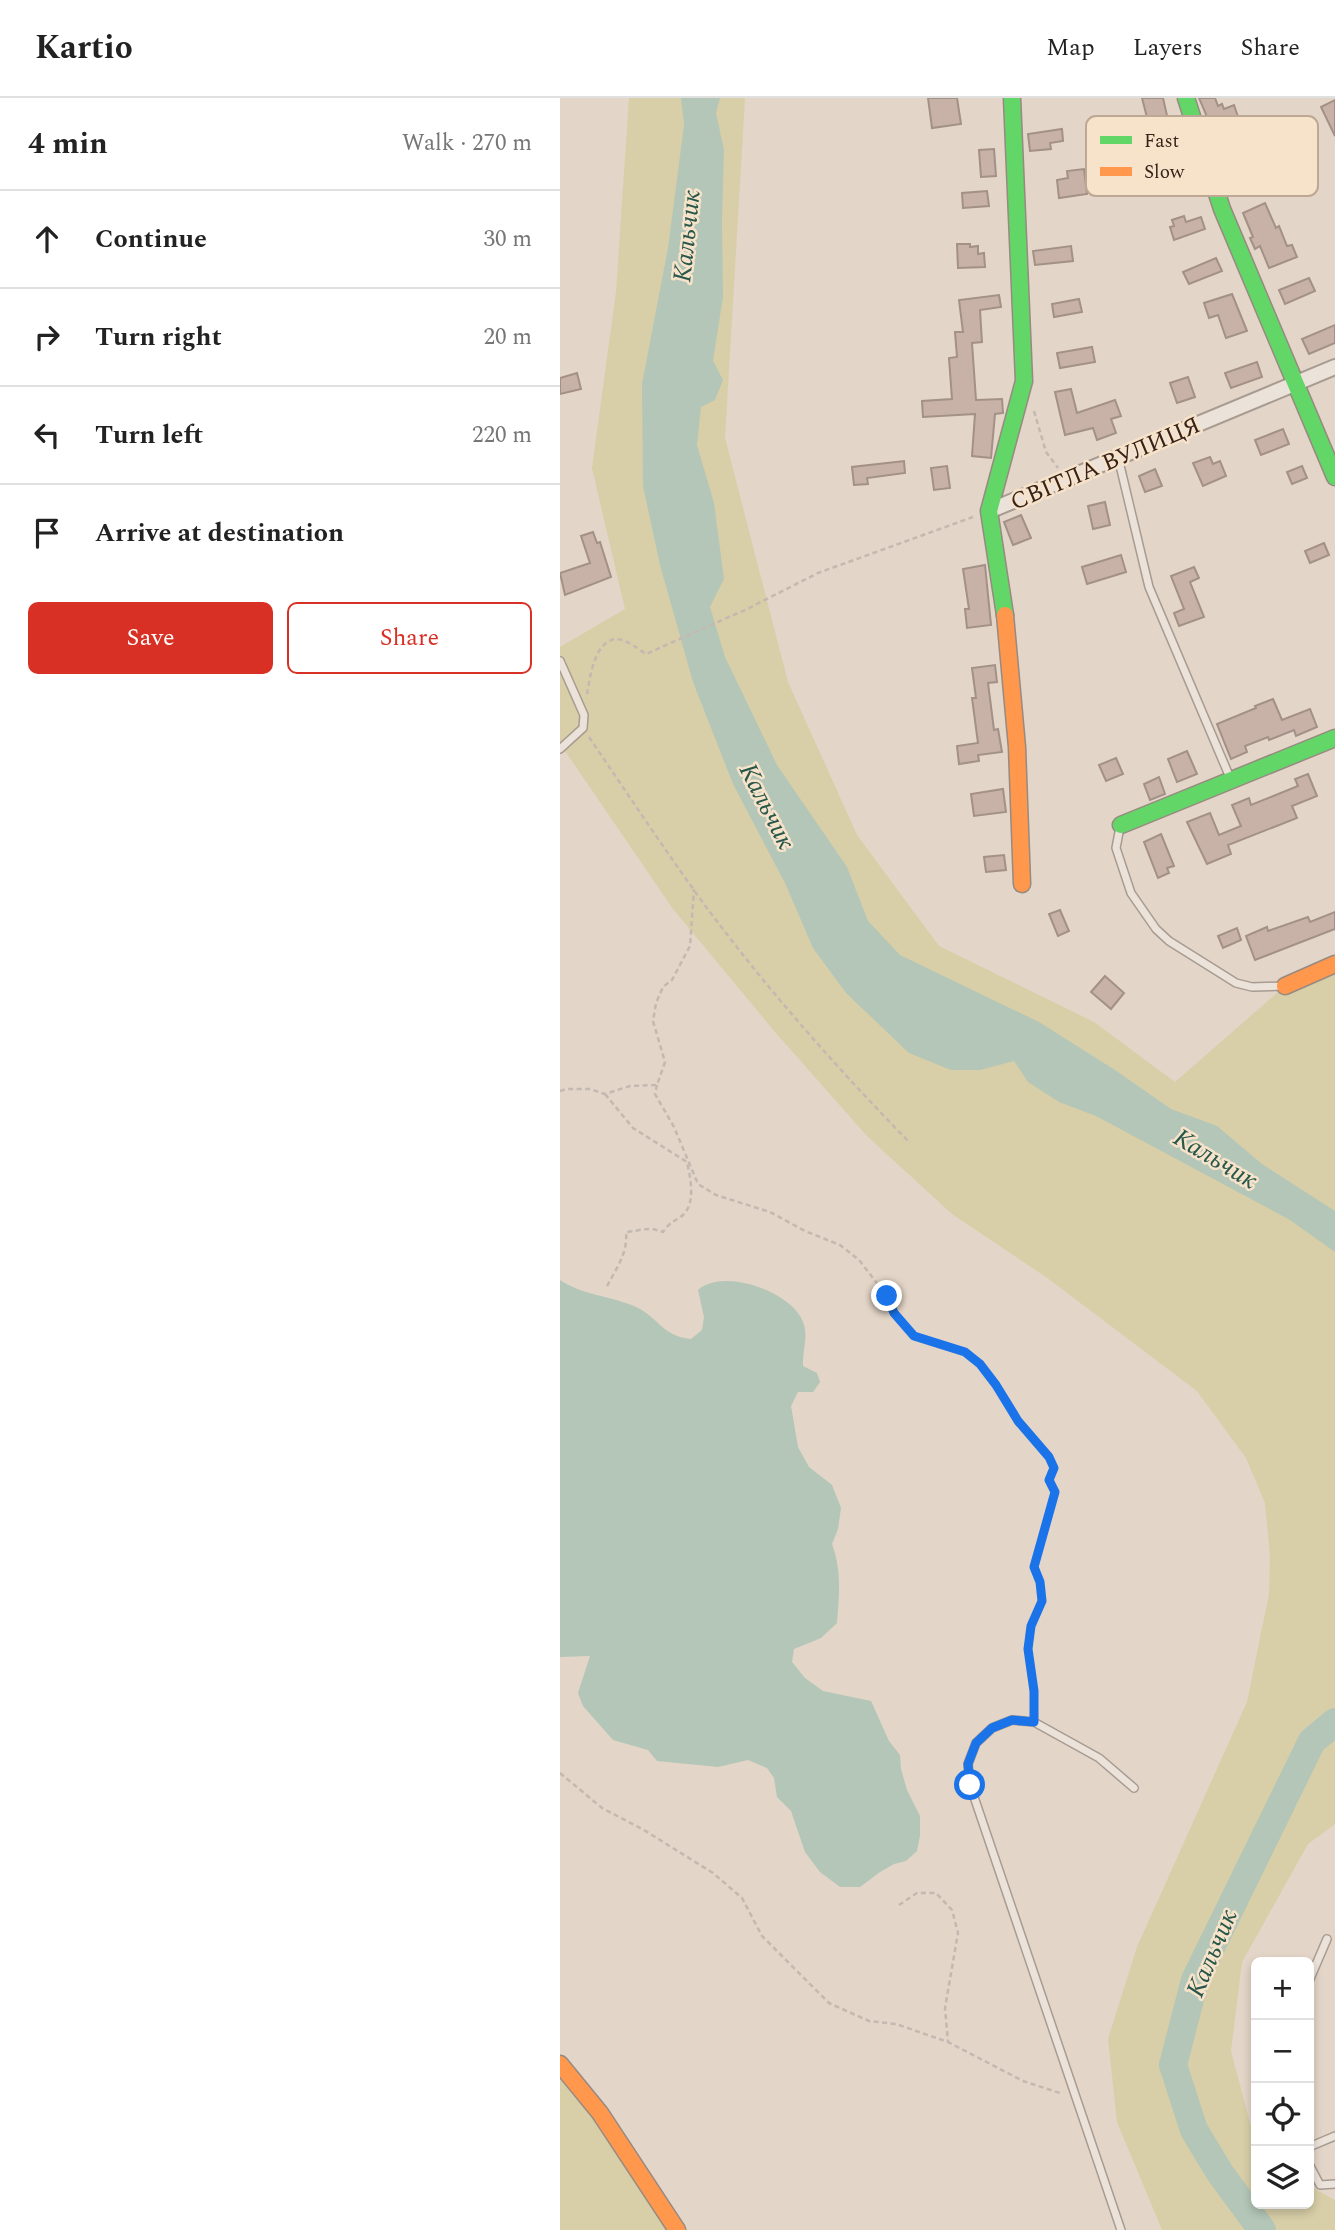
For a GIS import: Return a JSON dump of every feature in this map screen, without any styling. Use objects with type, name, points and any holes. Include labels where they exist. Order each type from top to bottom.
[{"type":"street","points":[[989,511],[1024,381],[1012,98]]},
{"type":"street","points":[[1186,98],[1192,116]]},
{"type":"street","points":[[1218,196],[1335,477]]},
{"type":"street","name":"СВІТЛА ВУЛИЦЯ","points":[[1023,884],[1017,747],[1003,598],[989,511],[1335,367]]},
{"type":"street","points":[[1121,825],[1335,738]]},
{"type":"street","points":[[1284,986],[1335,964]]},
{"type":"street","points":[[560,2064],[600,2113],[677,2230]]},
{"type":"lane","points":[[1118,457],[1149,587],[1231,780]]},
{"type":"lane","points":[[560,661],[584,715],[583,728],[560,749]]},
{"type":"lane","points":[[1121,825],[1116,848],[1131,893],[1156,929],[1169,941],[1236,983],[1252,988],[1284,986]]},
{"type":"lane","points":[[1121,2230],[970,1785],[968,1764],[976,1743],[992,1728],[1012,1720],[1034,1722],[1099,1758],[1134,1788]]},
{"type":"lane","points":[[1314,1969],[1327,1939]]},
{"type":"lane","points":[[1311,2146],[1335,2136]]},
{"type":"lane","points":[[1314,2174],[1320,2185],[1335,2184]]},
{"type":"path","points":[[1024,381],[1049,459],[1070,477]]},
{"type":"path","points":[[584,715],[589,681],[598,651],[608,643],[617,639],[646,654],[747,609],[818,573],[989,511]]},
{"type":"path","points":[[583,728],[694,889],[753,967],[862,1094],[909,1142]]},
{"type":"path","points":[[694,889],[690,946],[672,980],[663,987],[656,1003],[653,1021],[665,1062],[655,1094],[674,1127],[698,1184],[716,1195],[771,1212],[840,1245],[859,1260],[887,1296],[894,1313],[914,1336],[965,1352],[980,1364],[1018,1421],[1049,1457],[1054,1468],[1049,1480],[1055,1492],[1034,1567],[1040,1582],[1042,1601],[1031,1626],[1028,1649],[1034,1691],[1034,1722]]},
{"type":"path","points":[[605,1094],[630,1086],[657,1085]]},
{"type":"path","points":[[560,1091],[590,1089],[605,1094],[633,1128],[687,1162]]},
{"type":"path","points":[[607,1286],[623,1256],[627,1244],[626,1232],[644,1227],[663,1232],[675,1218],[684,1214],[691,1200],[687,1162]]},
{"type":"path","points":[[560,1773],[602,1808],[667,1844],[733,1889],[742,1898],[762,1936],[830,2003],[869,2021],[897,2024],[948,2042],[1023,2081],[1076,2099]]},
{"type":"path","points":[[900,1905],[916,1893],[936,1893],[952,1910],[958,1933],[946,2008],[948,2042]]},
{"type":"shaded area","points":[[629,98],[745,98],[725,438],[788,682],[857,835],[939,946],[1094,1022],[1175,1082],[1285,986],[1335,964],[1335,1824],[1308,1844],[1242,1962],[1231,2051],[1251,2127],[1251,2209],[1314,2209],[1314,2189],[1335,2200],[1335,2230],[1162,2230],[1117,2122],[1108,2039],[1137,1947],[1247,1702],[1269,1594],[1270,1556],[1265,1503],[1246,1458],[1197,1391],[1046,1277],[952,1214],[867,1136],[775,1032],[673,909],[563,748],[560,749],[560,647],[625,609],[592,468],[616,292]]},
{"type":"shaded area","points":[[560,2064],[677,2230],[560,2230]]},
{"type":"water","points":[[681,98],[720,98],[716,113],[724,150],[723,297],[713,361],[723,380],[715,400],[701,407],[697,445],[714,503],[724,579],[710,607],[725,657],[777,765],[847,867],[868,921],[900,955],[1039,1022],[1171,1109],[1217,1126],[1262,1164],[1335,1211],[1335,1252],[1290,1220],[1096,1116],[1059,1102],[1028,1082],[1014,1061],[980,1070],[951,1070],[909,1053],[846,993],[813,948],[785,883],[733,784],[693,682],[660,565],[643,486],[642,384],[668,248],[684,125]]},
{"type":"water","points":[[560,1280],[577,1289],[634,1306],[666,1330],[691,1339],[702,1330],[704,1317],[698,1290],[723,1281],[756,1286],[772,1293],[796,1311],[803,1322],[803,1366],[817,1373],[820,1382],[813,1392],[798,1392],[791,1406],[798,1447],[809,1467],[832,1485],[841,1508],[838,1529],[832,1544],[839,1574],[839,1593],[837,1623],[821,1638],[794,1649],[792,1662],[805,1678],[823,1691],[871,1701],[889,1741],[900,1755],[907,1790],[920,1816],[917,1851],[906,1861],[894,1864],[860,1887],[840,1887],[820,1872],[805,1852],[791,1811],[777,1797],[774,1778],[767,1768],[748,1760],[718,1767],[657,1761],[648,1750],[613,1740],[583,1706],[578,1693],[590,1656],[560,1657]]},
{"type":"building","points":[[928,98],[957,98],[961,124],[932,128]]},
{"type":"building","points":[[1142,98],[1163,98],[1167,116],[1147,116]]},
{"type":"building","points":[[1199,98],[1215,98],[1218,106],[1222,104],[1224,109],[1234,105],[1238,116],[1207,116]]},
{"type":"building","points":[[1335,100],[1335,136],[1321,107]]},
{"type":"building","points":[[1062,129],[1063,141],[1050,143],[1051,149],[1030,151],[1028,134]]},
{"type":"building","points":[[994,149],[996,176],[981,177],[979,150]]},
{"type":"building","points":[[1084,169],[1086,194],[1059,198],[1057,180],[1068,178],[1067,171]]},
{"type":"building","points":[[987,191],[989,206],[963,208],[962,193]]},
{"type":"building","points":[[1265,203],[1276,228],[1279,226],[1287,246],[1292,245],[1297,257],[1269,268],[1260,246],[1255,249],[1243,213]]},
{"type":"building","points":[[1184,216],[1186,222],[1201,217],[1205,229],[1174,240],[1170,227],[1174,226],[1172,220]]},
{"type":"building","points":[[957,244],[978,246],[978,254],[984,253],[985,267],[958,268]]},
{"type":"building","points":[[1071,246],[1073,261],[1035,265],[1033,251]]},
{"type":"building","points":[[1216,258],[1222,271],[1189,284],[1183,272]]},
{"type":"building","points":[[1309,278],[1315,291],[1285,304],[1279,290]]},
{"type":"building","points":[[1232,294],[1247,331],[1226,338],[1218,315],[1209,318],[1204,303]]},
{"type":"building","points":[[999,295],[1001,307],[980,310],[982,342],[972,343],[976,400],[1002,399],[1003,413],[995,414],[991,458],[972,456],[975,414],[923,417],[922,401],[952,399],[949,358],[957,357],[955,332],[963,332],[959,300]]},
{"type":"building","points":[[1079,299],[1082,312],[1054,317],[1052,304]]},
{"type":"building","points":[[1335,325],[1335,343],[1309,354],[1302,339]]},
{"type":"building","points":[[1092,347],[1095,362],[1060,368],[1057,353]]},
{"type":"building","points":[[1257,362],[1262,377],[1231,388],[1225,373]]},
{"type":"building","points":[[577,373],[581,389],[560,394],[560,378]]},
{"type":"building","points":[[1188,377],[1195,397],[1177,403],[1170,383]]},
{"type":"building","points":[[1071,389],[1077,413],[1115,400],[1121,416],[1111,419],[1116,433],[1097,440],[1093,428],[1065,435],[1055,392]]},
{"type":"building","points":[[1283,429],[1289,444],[1261,455],[1255,440]]},
{"type":"building","points":[[1210,457],[1213,464],[1220,461],[1226,476],[1203,486],[1193,463]]},
{"type":"building","points":[[904,461],[905,473],[867,478],[868,484],[854,485],[852,467]]},
{"type":"building","points":[[947,466],[950,488],[934,490],[931,468]]},
{"type":"building","points":[[1302,466],[1307,478],[1292,484],[1287,472]]},
{"type":"building","points":[[1155,469],[1162,486],[1145,492],[1139,476]]},
{"type":"building","points":[[1105,502],[1110,525],[1093,529],[1088,506]]},
{"type":"building","points":[[1021,515],[1031,538],[1013,545],[1004,522]]},
{"type":"building","points":[[593,532],[597,543],[600,542],[611,577],[565,595],[560,573],[590,563],[581,536]]},
{"type":"building","points":[[1324,543],[1329,555],[1310,563],[1305,551]]},
{"type":"building","points":[[1121,555],[1126,572],[1087,584],[1082,567]]},
{"type":"building","points":[[985,565],[991,625],[967,628],[965,609],[969,609],[963,569]]},
{"type":"building","points":[[1194,567],[1199,578],[1190,582],[1204,617],[1179,626],[1174,613],[1184,609],[1171,576]]},
{"type":"building","points":[[995,665],[997,682],[988,683],[994,730],[998,729],[1002,752],[978,755],[979,761],[959,764],[957,746],[978,743],[972,698],[976,698],[972,668]]},
{"type":"building","points":[[1273,699],[1282,720],[1310,709],[1317,727],[1296,736],[1294,730],[1269,740],[1268,737],[1245,746],[1247,752],[1231,759],[1217,724]]},
{"type":"building","points":[[1187,751],[1197,774],[1177,782],[1168,759]]},
{"type":"building","points":[[1116,758],[1123,774],[1106,781],[1099,765]]},
{"type":"building","points":[[1308,774],[1317,796],[1292,806],[1297,818],[1228,845],[1231,854],[1207,864],[1187,822],[1210,813],[1219,835],[1241,826],[1232,805],[1249,798],[1251,805],[1298,786],[1295,779]]},
{"type":"building","points":[[1159,777],[1165,794],[1150,800],[1144,784]]},
{"type":"building","points":[[1003,789],[1006,812],[974,816],[971,794]]},
{"type":"building","points":[[1161,834],[1174,866],[1167,868],[1169,873],[1158,878],[1144,842]]},
{"type":"building","points":[[1004,855],[1006,870],[986,872],[984,857]]},
{"type":"building","points":[[1060,910],[1069,931],[1058,936],[1049,914]]},
{"type":"building","points":[[1335,912],[1335,929],[1255,960],[1246,936],[1267,927],[1268,931],[1308,917],[1310,922]]},
{"type":"building","points":[[1237,928],[1241,940],[1223,948],[1218,936]]},
{"type":"building","points":[[1105,976],[1124,993],[1111,1009],[1091,992]]},
{"type":"waterway","name":"Кальчик","points":[[1262,2230],[1220,2173],[1194,2130],[1173,2065],[1195,1980],[1312,1741],[1335,1722]]},
{"type":"traffic: fast","points":[[1005,615],[989,511],[1024,381],[1012,98]]},
{"type":"traffic: fast","points":[[1186,98],[1192,116]]},
{"type":"traffic: fast","points":[[1218,196],[1335,477]]},
{"type":"traffic: fast","points":[[1121,825],[1335,738]]},
{"type":"traffic: slow","points":[[1005,615],[1017,747],[1022,884]]},
{"type":"traffic: slow","points":[[1285,986],[1335,964]]},
{"type":"traffic: slow","points":[[560,2064],[600,2113],[677,2230]]},
{"type":"route","points":[[887,1296],[894,1313],[914,1336],[965,1352],[980,1364],[1018,1421],[1049,1457],[1054,1468],[1049,1480],[1055,1492],[1034,1567],[1040,1582],[1042,1601],[1031,1626],[1028,1649],[1034,1691],[1034,1722],[1012,1720],[992,1728],[976,1743],[968,1764],[970,1785]]}]
